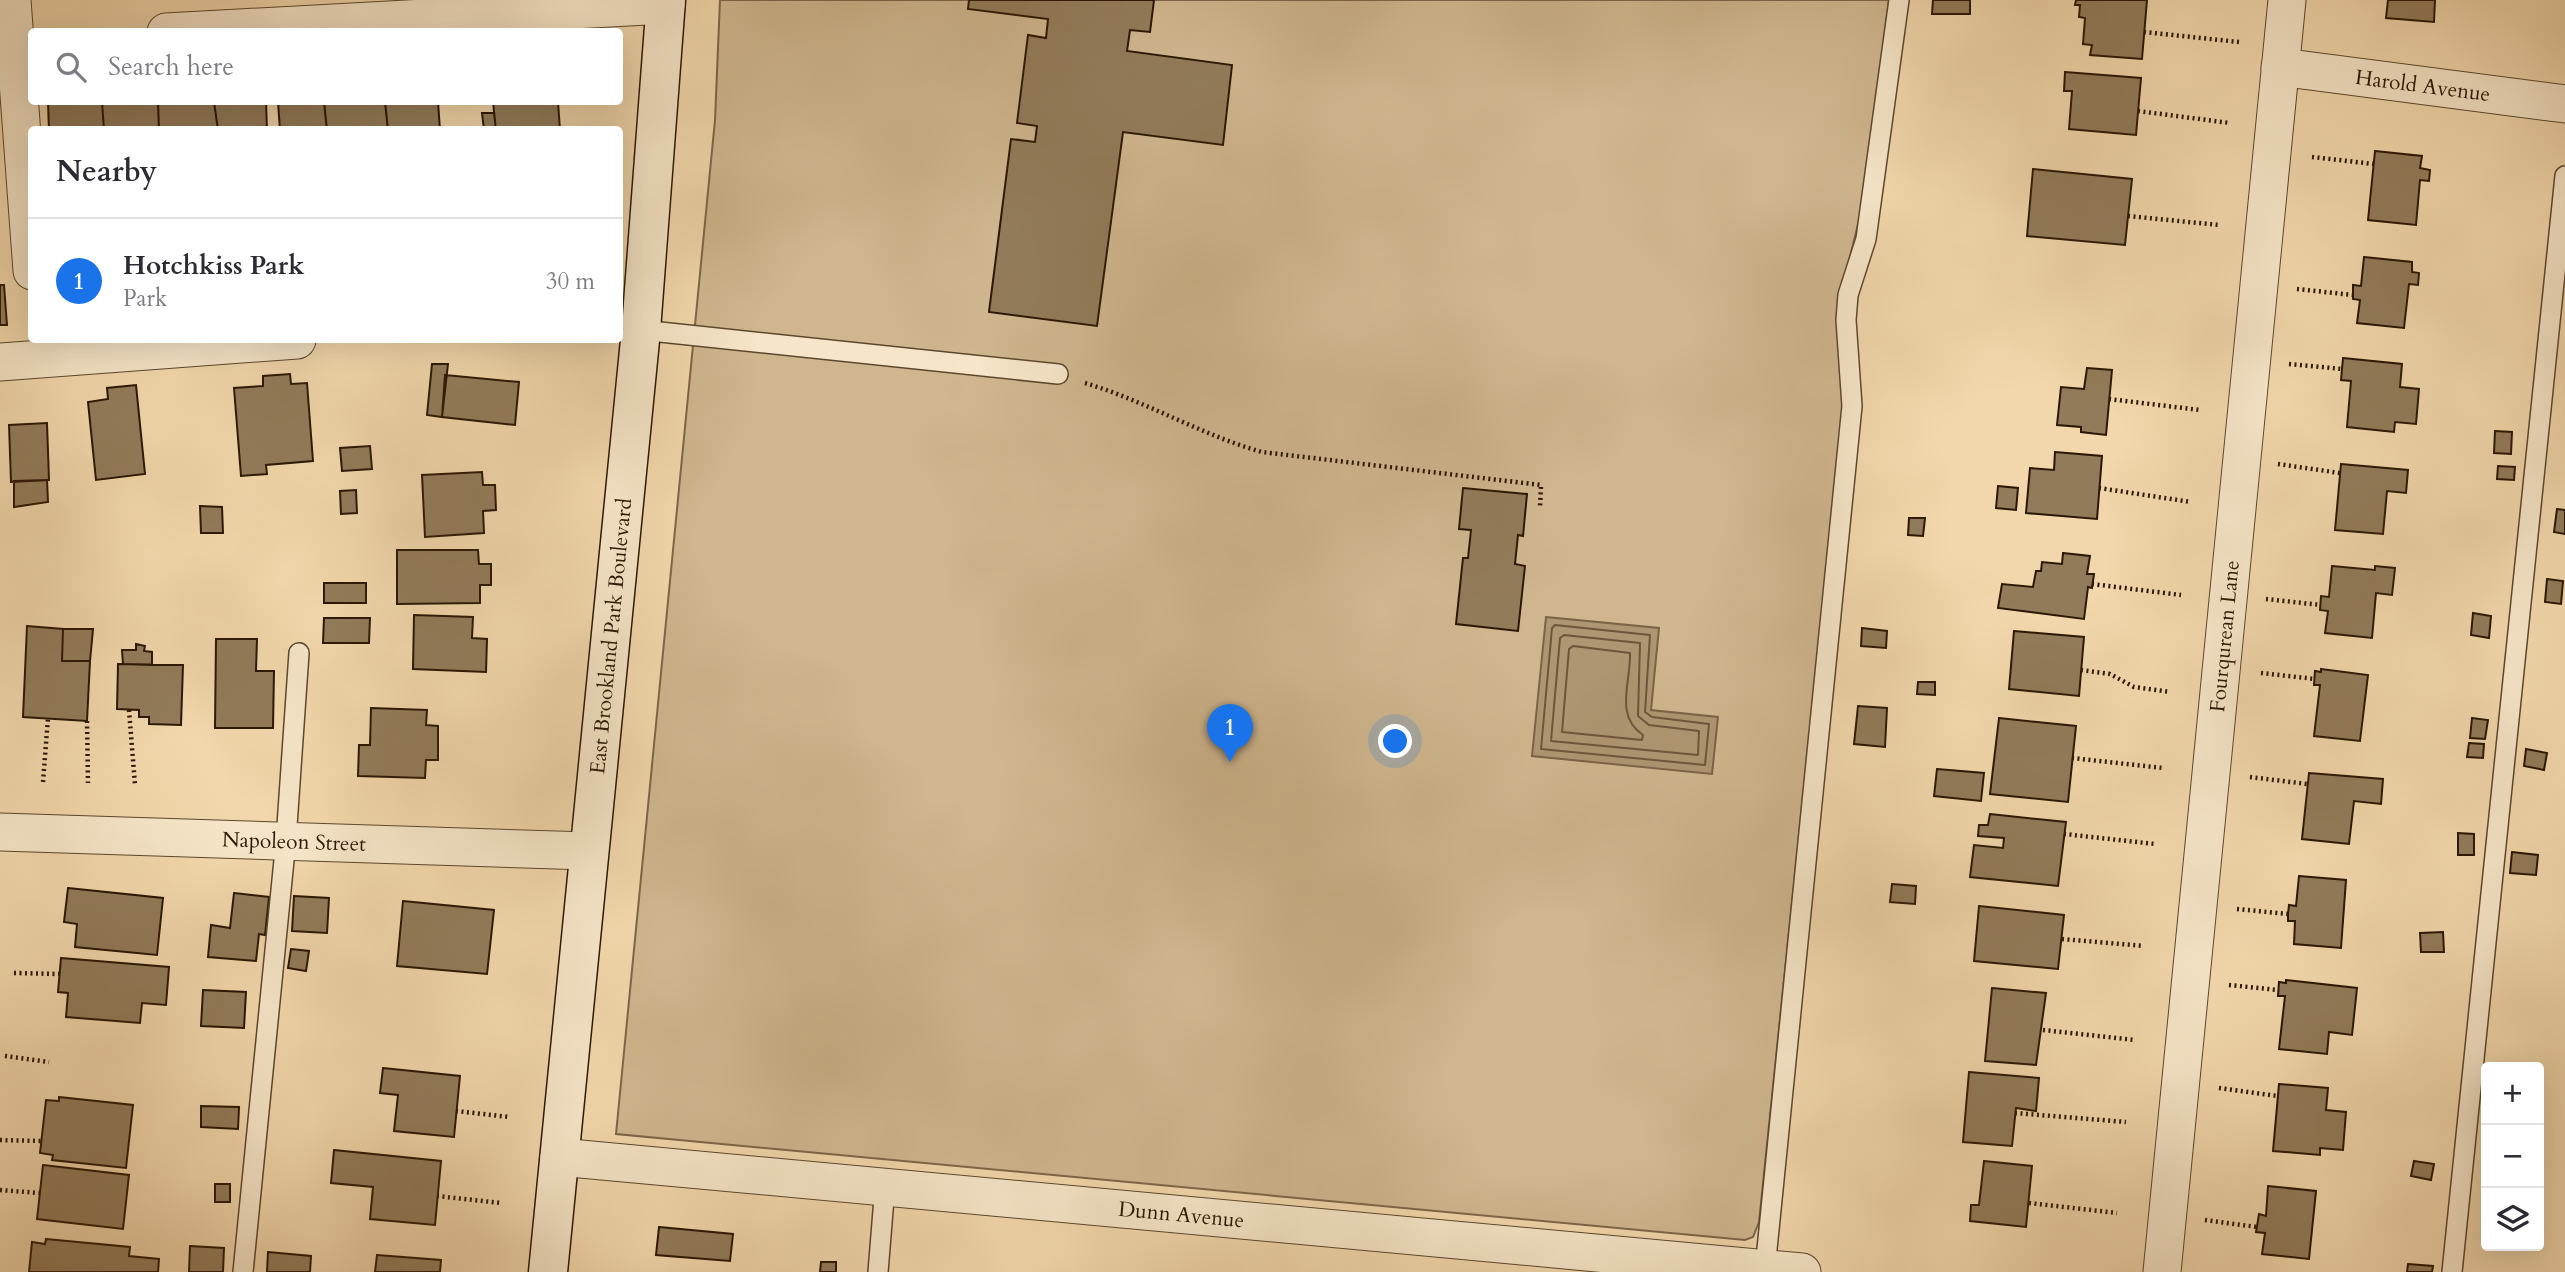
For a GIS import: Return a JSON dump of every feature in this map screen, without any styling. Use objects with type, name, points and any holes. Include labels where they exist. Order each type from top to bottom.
[{"type":"main road","name":"East Brookland Park Boulevard","points":[[548,1272],[589,850],[630,328],[666,2]]},
{"type":"street","points":[[12,0],[28,217]]},
{"type":"street","name":"Fourqurean Lane","points":[[2162,1272],[2287,0]]},
{"type":"street","points":[[233,28],[666,2]]},
{"type":"street","name":"Harold Avenue","points":[[2280,67],[2565,104]]},
{"type":"street","points":[[0,362],[37,350],[219,343]]},
{"type":"street","name":"Napoleon Street","points":[[0,832],[589,850]]},
{"type":"street","name":"Dunn Avenue","points":[[559,1157],[1802,1272]]},
{"type":"lane","points":[[1765,1269],[1852,406],[1846,320],[1848,295],[1866,239],[1899,0]]},
{"type":"lane","points":[[2452,1272],[2565,176]]},
{"type":"lane","points":[[630,328],[1058,374]]},
{"type":"lane","points":[[243,1272],[286,840],[299,653]]},
{"type":"lane","points":[[877,1272],[885,1186]]},
{"type":"path","points":[[2144,32],[2239,42]]},
{"type":"path","points":[[2138,111],[2230,123]]},
{"type":"path","points":[[2311,157],[2374,164]]},
{"type":"path","points":[[2128,216],[2219,225]]},
{"type":"path","points":[[2297,289],[2353,295]]},
{"type":"path","points":[[2288,363],[2342,369]]},
{"type":"path","points":[[1058,374],[1129,396],[1227,442],[1262,452],[1541,485],[1540,507]]},
{"type":"path","points":[[2109,399],[2200,410]]},
{"type":"path","points":[[2278,464],[2340,473]]},
{"type":"path","points":[[2099,488],[2191,502]]},
{"type":"path","points":[[2092,584],[2181,595]]},
{"type":"path","points":[[2264,599],[2320,605]]},
{"type":"path","points":[[2081,670],[2110,674],[2134,687],[2170,692]]},
{"type":"path","points":[[2256,673],[2315,679]]},
{"type":"path","points":[[129,710],[135,785]]},
{"type":"path","points":[[43,782],[48,718]]},
{"type":"path","points":[[87,720],[88,783]]},
{"type":"path","points":[[2072,758],[2163,768]]},
{"type":"path","points":[[2246,777],[2308,784]]},
{"type":"path","points":[[2064,834],[2155,844]]},
{"type":"path","points":[[2232,909],[2288,914]]},
{"type":"path","points":[[2062,939],[2144,946]]},
{"type":"path","points":[[14,972],[60,974]]},
{"type":"path","points":[[2224,985],[2278,989]]},
{"type":"path","points":[[2043,1030],[2134,1040]]},
{"type":"path","points":[[5,1056],[49,1062]]},
{"type":"path","points":[[2214,1087],[2278,1096]]},
{"type":"path","points":[[456,1111],[509,1117]]},
{"type":"path","points":[[2015,1113],[2126,1122]]},
{"type":"path","points":[[0,1140],[41,1141]]},
{"type":"path","points":[[0,1190],[39,1193]]},
{"type":"path","points":[[437,1196],[501,1203]]},
{"type":"path","points":[[2028,1203],[2117,1213]]},
{"type":"path","points":[[2201,1219],[2257,1227]]},
{"type":"shaded area","points":[[720,0],[1889,0],[1864,200],[1845,277],[1845,390],[1759,1222],[1753,1237],[1745,1240],[616,1134],[715,120]]},
{"type":"water","points":[[1546,617],[1659,628],[1651,710],[1718,717],[1712,774],[1532,756]]},
{"type":"building","points":[[969,0],[1154,0],[1150,32],[1130,30],[1127,51],[1232,65],[1223,145],[1123,132],[1097,326],[989,312],[1011,139],[1035,142],[1037,126],[1017,123],[1028,35],[1046,38],[1048,19],[968,9]]},
{"type":"building","points":[[1933,0],[1970,0],[1970,14],[1932,14]]},
{"type":"building","points":[[2076,0],[2147,0],[2142,59],[2090,55],[2092,45],[2083,44],[2085,18],[2079,17],[2080,5],[2075,5]]},
{"type":"building","points":[[2388,0],[2435,0],[2434,22],[2386,18]]},
{"type":"building","points":[[2065,72],[2141,78],[2136,135],[2069,129],[2072,91],[2064,91]]},
{"type":"building","points":[[48,105],[102,105],[104,126],[49,126]]},
{"type":"building","points":[[102,105],[158,105],[159,126],[104,126]]},
{"type":"building","points":[[158,105],[214,105],[217,126],[159,126]]},
{"type":"building","points":[[214,105],[266,105],[267,126],[217,126]]},
{"type":"building","points":[[278,105],[324,105],[327,126],[280,126]]},
{"type":"building","points":[[324,105],[385,105],[388,126],[327,126]]},
{"type":"building","points":[[385,105],[438,105],[440,126],[388,126]]},
{"type":"building","points":[[493,105],[558,105],[560,126],[496,126]]},
{"type":"building","points":[[482,113],[494,113],[496,126],[484,126]]},
{"type":"building","points":[[2375,151],[2422,156],[2420,168],[2430,170],[2429,181],[2420,180],[2416,225],[2368,220]]},
{"type":"building","points":[[2033,169],[2132,179],[2125,245],[2027,236]]},
{"type":"building","points":[[2364,257],[2412,262],[2412,272],[2419,273],[2418,285],[2409,284],[2404,328],[2357,323],[2360,300],[2353,299],[2353,285],[2361,286]]},
{"type":"building","points":[[0,285],[4,285],[7,325],[0,325]]},
{"type":"building","points":[[2343,358],[2402,364],[2400,387],[2419,389],[2416,424],[2395,422],[2394,432],[2347,427],[2351,381],[2341,380]]},
{"type":"building","points":[[432,364],[448,364],[442,417],[427,415]]},
{"type":"building","points":[[2087,368],[2112,370],[2106,435],[2081,432],[2081,427],[2057,425],[2061,387],[2084,389]]},
{"type":"building","points":[[290,374],[291,384],[307,383],[313,461],[266,465],[267,474],[241,476],[234,388],[263,386],[263,376]]},
{"type":"building","points":[[445,375],[519,382],[515,425],[442,417]]},
{"type":"building","points":[[136,385],[145,474],[96,480],[88,402],[108,399],[107,388]]},
{"type":"building","points":[[47,423],[49,480],[11,482],[9,425]]},
{"type":"building","points":[[2495,431],[2512,432],[2511,454],[2494,453]]},
{"type":"building","points":[[370,446],[372,469],[342,471],[340,448]]},
{"type":"building","points":[[2055,452],[2102,456],[2097,519],[2026,513],[2030,468],[2054,470]]},
{"type":"building","points":[[2341,464],[2408,470],[2406,493],[2387,491],[2383,534],[2335,530]]},
{"type":"building","points":[[2498,466],[2515,467],[2514,480],[2497,479]]},
{"type":"building","points":[[482,472],[483,485],[495,485],[496,510],[483,511],[484,533],[425,537],[422,475]]},
{"type":"building","points":[[47,480],[48,502],[14,507],[14,481]]},
{"type":"building","points":[[1998,486],[2018,488],[2016,510],[1996,508]]},
{"type":"building","points":[[1463,488],[1527,494],[1523,536],[1518,535],[1515,564],[1525,566],[1518,631],[1456,624],[1463,558],[1468,558],[1471,530],[1459,529]]},
{"type":"building","points":[[356,490],[357,513],[341,514],[340,491]]},
{"type":"building","points":[[200,506],[222,507],[223,533],[201,533]]},
{"type":"building","points":[[2557,509],[2565,510],[2565,534],[2554,532]]},
{"type":"building","points":[[1909,518],[1925,518],[1923,536],[1908,535]]},
{"type":"building","points":[[397,550],[478,550],[479,564],[491,564],[491,585],[480,585],[480,603],[397,604]]},
{"type":"building","points":[[2063,553],[2090,556],[2087,574],[2094,574],[2092,588],[2088,587],[2084,619],[1998,608],[2002,584],[2033,587],[2036,571],[2041,571],[2042,562],[2062,564]]},
{"type":"building","points":[[2332,566],[2375,570],[2375,566],[2395,568],[2392,595],[2376,593],[2372,638],[2325,633],[2328,611],[2320,610],[2321,596],[2329,597]]},
{"type":"building","points":[[2547,579],[2563,581],[2561,604],[2545,602]]},
{"type":"building","points":[[324,583],[366,583],[366,603],[324,603]]},
{"type":"building","points":[[2473,613],[2491,616],[2489,638],[2471,635]]},
{"type":"building","points":[[414,615],[473,617],[472,638],[487,639],[486,672],[413,669]]},
{"type":"building","points":[[324,618],[370,618],[369,643],[323,643]]},
{"type":"building","points":[[27,626],[63,629],[62,661],[90,661],[87,721],[23,717]]},
{"type":"building","points":[[1862,628],[1887,631],[1886,648],[1861,646]]},
{"type":"building","points":[[63,629],[93,629],[90,661],[62,661]]},
{"type":"building","points":[[2014,631],[2084,637],[2079,696],[2009,689]]},
{"type":"building","points":[[216,639],[257,639],[256,671],[274,671],[273,728],[215,728]]},
{"type":"building","points":[[136,644],[145,646],[144,651],[152,652],[152,665],[123,664],[122,650],[136,650]]},
{"type":"building","points":[[118,664],[183,665],[181,725],[149,724],[149,717],[139,717],[139,710],[117,709]]},
{"type":"building","points":[[2321,669],[2368,675],[2360,741],[2314,736],[2320,685],[2314,685],[2315,671],[2321,672]]},
{"type":"building","points":[[1918,682],[1935,682],[1935,695],[1917,694]]},
{"type":"building","points":[[1858,706],[1887,708],[1885,747],[1854,744]]},
{"type":"building","points":[[371,708],[427,710],[426,725],[438,726],[438,760],[426,760],[425,778],[358,776],[359,745],[370,745]]},
{"type":"building","points":[[1999,718],[2076,726],[2068,802],[1990,794]]},
{"type":"building","points":[[2472,718],[2488,720],[2485,739],[2470,738]]},
{"type":"building","points":[[2469,743],[2484,744],[2483,758],[2467,757]]},
{"type":"building","points":[[2526,749],[2547,753],[2544,770],[2524,766]]},
{"type":"building","points":[[1937,769],[1984,773],[1981,801],[1934,796]]},
{"type":"building","points":[[2309,773],[2383,779],[2381,804],[2354,801],[2349,844],[2302,839]]},
{"type":"building","points":[[1990,814],[2066,822],[2058,886],[1970,877],[1974,845],[2003,848],[2004,838],[1978,836],[1979,825],[1988,825]]},
{"type":"building","points":[[2458,833],[2474,834],[2474,855],[2458,855]]},
{"type":"building","points":[[2512,852],[2538,855],[2536,875],[2510,873]]},
{"type":"building","points":[[2299,876],[2346,880],[2341,948],[2294,944],[2295,921],[2288,921],[2288,914],[2289,905],[2296,906]]},
{"type":"building","points":[[1892,884],[1916,886],[1915,904],[1890,902]]},
{"type":"building","points":[[68,888],[163,898],[157,955],[75,947],[77,924],[64,922]]},
{"type":"building","points":[[234,893],[269,897],[265,935],[259,934],[256,961],[208,957],[211,925],[230,928]]},
{"type":"building","points":[[294,896],[329,898],[327,933],[292,931]]},
{"type":"building","points":[[403,901],[494,910],[487,974],[397,966]]},
{"type":"building","points":[[1979,906],[2064,915],[2058,969],[1974,961]]},
{"type":"building","points":[[2443,932],[2444,952],[2421,952],[2420,933]]},
{"type":"building","points":[[291,949],[309,951],[306,971],[288,968]]},
{"type":"building","points":[[61,958],[169,967],[166,1005],[142,1003],[140,1023],[66,1017],[68,993],[58,992]]},
{"type":"building","points":[[2286,980],[2357,988],[2352,1035],[2329,1032],[2327,1054],[2279,1049],[2285,996],[2278,996],[2279,982],[2286,983]]},
{"type":"building","points":[[1992,988],[2046,993],[2036,1065],[1985,1061]]},
{"type":"building","points":[[203,990],[246,992],[244,1028],[201,1026]]},
{"type":"building","points":[[383,1068],[460,1076],[454,1137],[394,1131],[398,1095],[380,1093]]},
{"type":"building","points":[[1969,1072],[2039,1078],[2036,1111],[2016,1108],[2012,1146],[1963,1142]]},
{"type":"building","points":[[2279,1084],[2328,1088],[2326,1110],[2346,1112],[2343,1150],[2320,1148],[2320,1155],[2273,1151]]},
{"type":"building","points":[[59,1097],[133,1105],[126,1168],[52,1160],[53,1155],[40,1153],[46,1100],[59,1101]]},
{"type":"building","points":[[201,1106],[239,1107],[238,1129],[201,1127]]},
{"type":"building","points":[[334,1150],[441,1161],[435,1225],[370,1219],[373,1187],[331,1183]]},
{"type":"building","points":[[1984,1161],[2032,1166],[2026,1227],[1970,1221],[1971,1205],[1979,1205]]},
{"type":"building","points":[[2414,1161],[2434,1164],[2431,1180],[2411,1176]]},
{"type":"building","points":[[43,1165],[129,1175],[123,1229],[37,1219]]},
{"type":"building","points":[[215,1184],[230,1184],[230,1202],[215,1202]]},
{"type":"building","points":[[2268,1186],[2316,1191],[2309,1259],[2262,1254],[2265,1233],[2256,1232],[2259,1214],[2266,1216]]},
{"type":"building","points":[[659,1227],[733,1234],[730,1261],[656,1255]]},
{"type":"building","points":[[46,1239],[130,1247],[129,1256],[159,1259],[158,1272],[29,1272],[32,1242],[45,1244]]},
{"type":"building","points":[[190,1246],[224,1248],[223,1272],[189,1272]]},
{"type":"building","points":[[268,1252],[311,1256],[310,1272],[267,1272]]},
{"type":"building","points":[[377,1255],[441,1260],[440,1272],[375,1272]]},
{"type":"building","points":[[821,1262],[836,1262],[836,1272],[820,1272]]},
{"type":"building","points":[[2408,1264],[2433,1266],[2432,1272],[2407,1272]]},
{"type":"place","name":"Hotchkiss Park","points":[[1230,762]]}]
